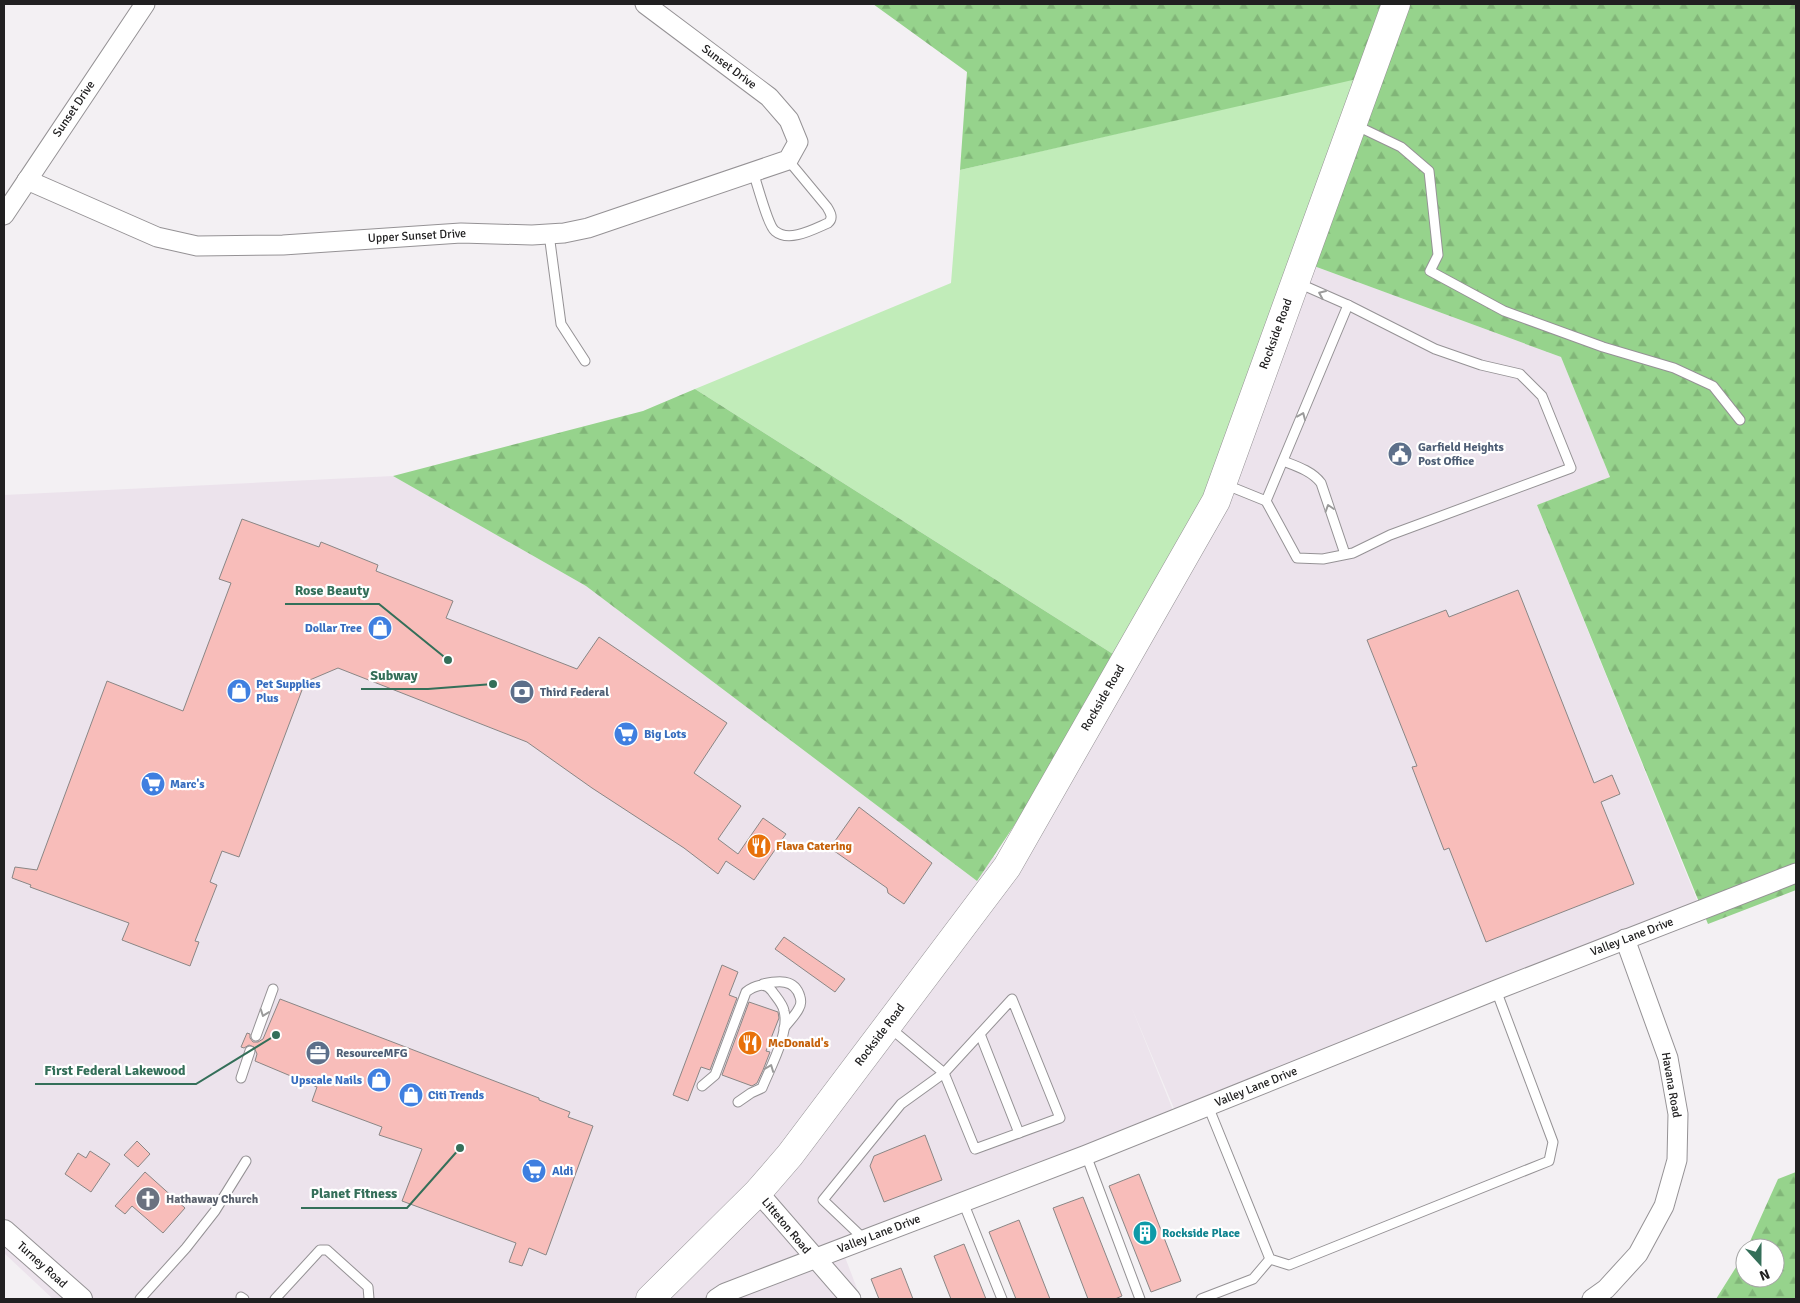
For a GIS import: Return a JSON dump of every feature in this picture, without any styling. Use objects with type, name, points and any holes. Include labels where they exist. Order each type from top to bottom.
[{"type":"main road","name":"Rockside Road","points":[[650,1299],[758,1192],[790,1155],[1007,867],[1216,501],[1396,4]]},
{"type":"street","name":"Sunset Drive","points":[[4,215],[144,4]]},
{"type":"street","name":"Sunset Drive","points":[[645,4],[769,97],[789,120],[798,142],[788,160]]},
{"type":"street","name":"Upper Sunset Drive","points":[[27,180],[157,237],[197,246],[283,245],[462,232],[564,233],[588,228],[788,160]]},
{"type":"street","name":"Valley Lane Drive","points":[[716,1299],[725,1293],[1086,1155],[1496,990],[1796,873]]},
{"type":"street","name":"Havana Road","points":[[1592,1299],[1606,1289],[1638,1254],[1664,1206],[1677,1160],[1678,1114],[1668,1058],[1625,939]]},
{"type":"street","name":"Litteton Road","points":[[758,1192],[814,1259],[851,1299]]},
{"type":"street","name":"Turney Road","points":[[4,1230],[81,1299]]},
{"type":"lane","points":[[1352,123],[1401,146],[1429,171],[1438,256],[1430,271],[1504,311],[1604,347],[1674,368],[1713,386],[1740,420]]},
{"type":"lane","points":[[753,172],[768,220],[775,232],[793,235],[828,223],[831,216],[827,207],[788,160]]},
{"type":"lane","points":[[549,234],[561,324],[585,362]]},
{"type":"lane","points":[[1222,484],[1266,500],[1296,558],[1323,559],[1353,553],[1390,535],[1571,468],[1542,396],[1520,374],[1481,365],[1435,350],[1348,305],[1295,282]]},
{"type":"lane","points":[[1266,500],[1348,305]]},
{"type":"lane","points":[[1283,461],[1304,469],[1317,477],[1345,554]]},
{"type":"lane","points":[[702,1086],[715,1075],[746,992],[752,988],[777,981],[790,983],[798,990],[801,998],[800,1007],[784,1028],[762,1088],[750,1093],[738,1102]]},
{"type":"lane","points":[[762,985],[770,988],[784,1009],[784,1028]]},
{"type":"lane","points":[[256,1036],[273,989]]},
{"type":"lane","points":[[1270,1259],[1289,1265],[1549,1161],[1553,1142],[1496,990]]},
{"type":"lane","points":[[865,1240],[823,1200],[901,1104],[944,1073],[1012,999],[1060,1118],[975,1149],[944,1073],[887,1026]]},
{"type":"lane","points":[[980,1034],[1019,1133]]},
{"type":"lane","points":[[241,1078],[250,1051]]},
{"type":"lane","points":[[1208,1106],[1270,1259]]},
{"type":"lane","points":[[1086,1155],[1140,1299]]},
{"type":"lane","points":[[140,1299],[186,1248],[215,1211],[246,1161]]},
{"type":"lane","points":[[963,1202],[1002,1299]]},
{"type":"lane","points":[[274,1299],[320,1250],[324,1249],[368,1287],[369,1299]]},
{"type":"lane","points":[[1200,1299],[1253,1279],[1270,1259]]},
{"type":"shaded area","points":[[1303,262],[1561,357],[1610,477],[1537,505],[1701,910],[1178,1118],[1131,1006],[1179,1125],[845,1257],[861,1299],[53,1299],[4,1253],[4,495],[393,476],[586,586],[977,881],[993,856],[1008,865]]},
{"type":"green space","points":[[873,4],[1796,4],[1796,890],[1708,924],[1537,505],[1610,477],[1561,357],[1303,262],[1370,76],[960,170],[967,72]]},
{"type":"green space","points":[[1370,75],[1216,501],[1124,661],[695,389],[951,283],[960,170]]},
{"type":"green space","points":[[695,389],[1124,661],[977,881],[586,586],[393,476],[643,411]]},
{"type":"green space","points":[[1796,1172],[1796,1299],[1716,1299],[1735,1269],[1735,1288],[1785,1288],[1785,1238],[1751,1238],[1778,1179]]},
{"type":"building","points":[[242,519],[319,547],[321,542],[378,565],[376,571],[453,601],[446,618],[577,669],[599,637],[727,723],[694,773],[741,806],[718,839],[738,854],[763,818],[786,834],[754,880],[726,861],[718,874],[684,848],[592,788],[527,742],[338,668],[305,682],[239,857],[222,851],[210,882],[217,885],[195,941],[199,942],[190,966],[122,940],[129,923],[30,887],[31,885],[12,878],[15,867],[37,870],[107,681],[183,711],[231,583],[219,579]]},
{"type":"building","points":[[1518,590],[1594,783],[1612,775],[1620,794],[1601,802],[1634,884],[1486,942],[1449,848],[1444,850],[1412,767],[1417,766],[1367,640],[1446,610],[1449,617]]},
{"type":"building","points":[[859,807],[932,863],[904,904],[888,893],[887,888],[830,848]]},
{"type":"building","points":[[784,937],[845,979],[835,992],[775,949]]},
{"type":"building","points":[[722,965],[738,972],[729,995],[737,998],[710,1070],[701,1067],[688,1101],[673,1095]]},
{"type":"building","points":[[280,999],[539,1098],[539,1100],[570,1112],[568,1117],[593,1126],[546,1255],[529,1248],[522,1266],[509,1262],[516,1243],[402,1201],[422,1149],[379,1135],[382,1127],[312,1101],[317,1087],[255,1061],[257,1054],[254,1047],[249,1045],[244,1048],[241,1047],[247,1033],[250,1034],[253,1042],[263,1039]]},
{"type":"building","points":[[749,1002],[778,1012],[779,1018],[766,1051],[770,1052],[763,1070],[757,1083],[752,1086],[722,1075]]},
{"type":"building","points":[[925,1135],[942,1180],[884,1202],[870,1166],[874,1156]]},
{"type":"building","points":[[137,1141],[150,1154],[138,1167],[124,1155]]},
{"type":"building","points":[[90,1151],[110,1164],[91,1192],[65,1174],[78,1153],[86,1158]]},
{"type":"building","name":"Hathaway Church","points":[[145,1172],[185,1208],[163,1233],[132,1206],[125,1214],[115,1206]]},
{"type":"building","name":"Rockside Place","points":[[1139,1174],[1181,1281],[1151,1292],[1109,1186]]},
{"type":"building","points":[[1083,1197],[1122,1296],[1115,1299],[1088,1299],[1053,1208]]},
{"type":"building","points":[[1019,1220],[1050,1299],[1016,1299],[989,1232]]},
{"type":"building","points":[[964,1244],[986,1299],[951,1299],[934,1256]]},
{"type":"building","points":[[901,1268],[913,1299],[879,1299],[871,1279]]},
{"type":"place","name":"Garfield Heights Post Office","points":[[1400,454]]},
{"type":"place","name":"Dollar Tree","points":[[380,628]]},
{"type":"place","name":"Rose Beauty","points":[[448,660]]},
{"type":"place","name":"Subway","points":[[493,684]]},
{"type":"place","name":"Pet Supplies Plus","points":[[239,691]]},
{"type":"place","name":"Third Federal","points":[[522,692]]},
{"type":"place","name":"Big Lots","points":[[626,734]]},
{"type":"place","name":"Marc's","points":[[153,784]]},
{"type":"place","name":"Flava Catering","points":[[759,846]]},
{"type":"place","name":"First Federal Lakewood","points":[[276,1035]]},
{"type":"place","name":"McDonald's","points":[[750,1043]]},
{"type":"place","name":"ResourceMFG","points":[[318,1053]]},
{"type":"place","name":"Upscale Nails","points":[[379,1080]]},
{"type":"place","name":"Citi Trends","points":[[411,1095]]},
{"type":"place","name":"Planet Fitness","points":[[460,1148]]},
{"type":"place","name":"Aldi","points":[[534,1171]]},
{"type":"place","name":"Hathaway Church","points":[[148,1199]]},
{"type":"place","name":"Rockside Place","points":[[1145,1233]]}]
